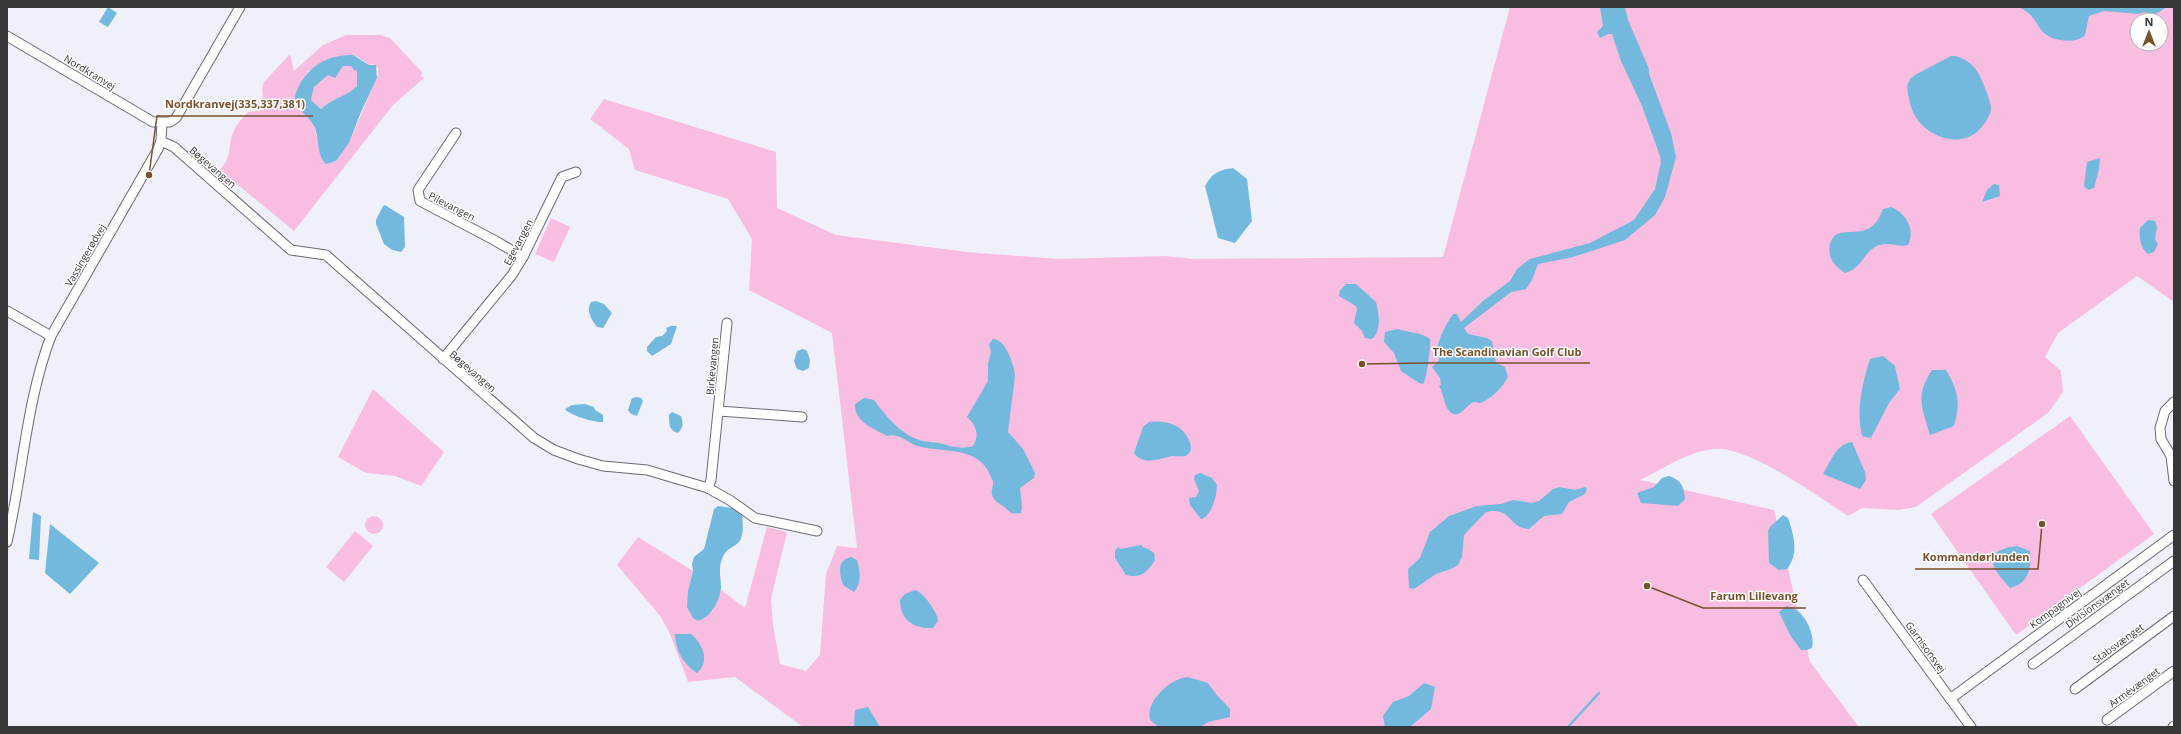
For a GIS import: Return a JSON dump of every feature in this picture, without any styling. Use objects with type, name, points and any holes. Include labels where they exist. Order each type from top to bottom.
[{"type":"street","points":[[162,123],[170,122],[176,118],[240,7]]},
{"type":"street","name":"Nordkranvej","points":[[7,36],[153,122],[162,123]]},
{"type":"street","name":"Vassingerødvej","points":[[7,542],[40,365],[51,336],[161,141],[162,123]]},
{"type":"street","name":"Pilevangen","points":[[456,133],[418,190],[420,201],[523,257]]},
{"type":"street","name":"Bøgevangen","points":[[161,141],[174,146],[291,250],[326,255],[534,438],[554,450],[603,466],[647,470],[708,488],[731,500],[755,518],[817,531]]},
{"type":"street","name":"Egevangen","points":[[443,359],[512,275],[523,257],[562,177],[576,172]]},
{"type":"street","points":[[7,311],[51,336]]},
{"type":"street","name":"Birkevangen","points":[[708,488],[711,480],[719,411],[727,323]]},
{"type":"street","points":[[2174,402],[2165,411],[2160,428],[2161,439],[2171,456],[2174,481]]},
{"type":"street","points":[[719,411],[802,417]]},
{"type":"street","name":"Kompagnivej","points":[[1950,699],[2173,536]]},
{"type":"street","name":"Divisionsvænget","points":[[2033,664],[2174,561]]},
{"type":"street","name":"Garnisonsvej","points":[[1864,580],[1971,727]]},
{"type":"street","name":"Stabsvænget","points":[[2075,688],[2174,616]]},
{"type":"street","name":"Armévænget","points":[[2107,720],[2174,671]]},
{"type":"shaded area","points":[[1510,7],[2174,7],[2174,302],[2137,276],[2058,333],[2045,357],[2061,371],[2063,392],[2048,413],[1916,507],[1899,510],[1862,508],[1848,516],[1801,485],[1763,463],[1727,450],[1713,449],[1685,457],[1640,480],[1774,510],[1810,662],[1859,727],[803,727],[735,677],[688,682],[670,634],[661,617],[617,565],[638,537],[693,571],[688,591],[712,612],[721,590],[745,608],[767,527],[787,532],[771,599],[773,625],[780,664],[806,671],[820,655],[826,574],[837,546],[857,548],[832,333],[749,290],[752,239],[728,199],[635,170],[629,149],[590,119],[604,99],[776,152],[777,208],[836,235],[967,252],[1059,259],[1164,256],[1194,259],[1443,257]],"holes":[[[1895,366],[1900,389],[1889,403],[1871,437]]]},
{"type":"shaded area","points":[[346,35],[381,35],[390,38],[422,72],[421,76],[424,78],[393,105],[294,231],[226,175],[221,169],[227,159],[231,138],[237,124],[248,112],[264,110],[262,88],[264,82],[290,54],[294,71],[323,45]],"holes":[[[351,55],[358,57],[369,65],[373,64],[378,68],[378,75],[349,143],[335,162],[323,162],[314,125],[296,103],[295,96],[308,71]]]},
{"type":"shaded area","points":[[343,66],[351,66],[357,71],[357,86],[343,98],[331,101],[321,109],[311,100],[314,87],[328,75],[335,77]]},
{"type":"shaded area","points":[[551,218],[570,227],[554,262],[535,254]]},
{"type":"shaded area","points":[[373,389],[444,452],[421,486],[395,476],[366,473],[338,457]]},
{"type":"shaded area","points":[[2070,416],[2154,534],[2016,635],[1931,514]]},
{"type":"shaded area","points":[[370,516],[378,516],[383,521],[381,532],[378,534],[370,534],[365,529],[365,521]]},
{"type":"shaded area","points":[[355,531],[373,546],[344,582],[326,567]]},
{"type":"water","points":[[108,7],[117,13],[108,27],[99,22]]},
{"type":"water","points":[[1600,7],[1625,7],[1628,20],[1649,69],[1649,74],[1671,133],[1676,157],[1665,197],[1655,215],[1625,240],[1573,257],[1538,264],[1532,280],[1526,289],[1511,292],[1464,328],[1468,334],[1487,338],[1492,341],[1496,363],[1505,367],[1508,377],[1500,389],[1488,399],[1480,403],[1471,403],[1459,414],[1453,414],[1446,405],[1439,386],[1441,385],[1440,378],[1432,367],[1439,360],[1436,351],[1445,328],[1453,314],[1457,314],[1461,322],[1483,301],[1510,281],[1517,269],[1530,259],[1590,243],[1634,220],[1655,189],[1661,162],[1660,156],[1642,106],[1621,61],[1612,34],[1608,34],[1600,38],[1597,32],[1603,26]]},
{"type":"water","points":[[2018,7],[2167,7],[2159,12],[2129,13],[2104,11],[2089,16],[2085,35],[2076,40],[2070,41],[2057,39],[2046,34],[2042,31],[2030,14]]},
{"type":"water","points":[[353,55],[369,65],[376,65],[377,78],[361,112],[349,143],[336,161],[326,164],[321,157],[315,128],[297,105],[295,96],[304,78],[316,65],[333,57]],"holes":[[[343,66],[351,66],[357,71],[357,86],[353,90],[330,102],[321,109],[311,100],[314,87],[328,75],[335,78]]]},
{"type":"water","points":[[1951,56],[1962,58],[1975,68],[1986,89],[1991,108],[1988,119],[1976,132],[1968,137],[1958,139],[1948,139],[1938,136],[1921,124],[1912,109],[1907,86],[1910,79],[1915,75]]},
{"type":"water","points":[[2100,158],[2094,188],[2088,190],[2084,186],[2087,162]]},
{"type":"water","points":[[1233,168],[1247,179],[1252,221],[1235,243],[1218,238],[1205,186],[1210,178],[1216,173]]},
{"type":"water","points":[[1994,184],[1999,185],[2000,196],[1982,202],[1987,190]]},
{"type":"water","points":[[385,205],[404,217],[405,247],[401,252],[392,250],[384,244],[376,224],[376,220],[383,206]]},
{"type":"water","points":[[1891,207],[1901,213],[1908,223],[1911,234],[1908,245],[1879,245],[1871,250],[1855,268],[1845,273],[1837,267],[1831,259],[1829,250],[1833,238],[1840,233],[1868,229],[1881,215],[1883,209]]},
{"type":"water","points":[[2148,220],[2155,221],[2157,227],[2155,239],[2158,244],[2154,252],[2148,254],[2142,246],[2140,228]]},
{"type":"water","points":[[1346,284],[1356,284],[1376,302],[1379,322],[1375,336],[1372,339],[1365,338],[1362,331],[1354,323],[1357,309],[1356,306],[1339,296],[1340,290]]},
{"type":"water","points":[[596,301],[604,304],[612,313],[603,328],[597,327],[589,312],[591,302]]},
{"type":"water","points":[[677,326],[671,344],[652,356],[647,351],[647,347],[656,337],[662,336],[667,331],[666,328]]},
{"type":"water","points":[[1398,329],[1423,335],[1430,339],[1427,370],[1423,384],[1401,371],[1394,353],[1384,342],[1385,332]]},
{"type":"water","points":[[993,339],[1002,343],[1008,353],[1015,376],[1008,432],[1023,449],[1035,473],[1034,478],[1020,488],[1022,507],[1021,513],[1015,514],[998,503],[993,497],[993,481],[984,464],[967,454],[923,447],[915,445],[898,436],[887,436],[865,424],[861,420],[855,404],[864,398],[874,400],[891,421],[905,433],[921,440],[956,447],[965,448],[973,446],[977,434],[973,423],[967,417],[988,381],[988,364],[991,352],[989,344]]},
{"type":"water","points":[[803,349],[807,351],[810,360],[809,368],[803,371],[797,369],[794,361],[797,351]]},
{"type":"water","points":[[1883,356],[1895,366],[1900,389],[1889,403],[1871,438],[1862,436],[1860,426],[1861,397],[1870,359]]},
{"type":"water","points":[[1932,370],[1946,370],[1956,390],[1958,403],[1954,426],[1930,435],[1923,409],[1922,394],[1923,387]]},
{"type":"water","points":[[632,398],[641,398],[643,401],[637,416],[631,414],[628,410]]},
{"type":"water","points":[[585,404],[594,407],[595,410],[603,415],[603,422],[582,418],[565,409],[572,405]]},
{"type":"water","points":[[672,412],[681,416],[682,425],[678,433],[673,431],[670,427],[669,415]]},
{"type":"water","points":[[1149,422],[1168,423],[1179,428],[1184,432],[1190,443],[1191,450],[1189,453],[1186,456],[1173,456],[1147,461],[1138,457],[1134,453],[1143,427]]},
{"type":"water","points":[[1852,442],[1865,472],[1866,480],[1860,489],[1823,474],[1834,454],[1846,443]]},
{"type":"water","points":[[1200,473],[1212,478],[1217,485],[1215,499],[1211,510],[1201,519],[1190,505],[1189,498],[1196,497],[1199,491],[1194,479],[1195,475]]},
{"type":"water","points":[[1669,476],[1676,479],[1684,490],[1685,499],[1678,506],[1641,503],[1637,493],[1654,487],[1662,478]]},
{"type":"water","points":[[1560,487],[1575,490],[1585,487],[1587,489],[1585,494],[1569,502],[1562,514],[1544,516],[1529,529],[1522,528],[1517,525],[1501,512],[1486,512],[1464,535],[1462,557],[1458,565],[1436,574],[1414,589],[1409,588],[1408,569],[1420,558],[1430,532],[1449,516],[1477,506],[1501,504],[1513,500],[1532,503],[1539,501],[1553,489]]},
{"type":"water","points":[[718,506],[732,508],[742,515],[743,525],[741,539],[728,550],[722,559],[720,570],[721,587],[717,603],[707,616],[698,621],[693,618],[687,607],[688,591],[693,571],[692,564],[694,557],[704,549],[714,509]]},
{"type":"water","points":[[33,512],[41,516],[39,560],[29,559]]},
{"type":"water","points":[[1783,515],[1788,518],[1790,524],[1794,551],[1791,563],[1787,569],[1779,570],[1769,563],[1768,531],[1770,527]]},
{"type":"water","points":[[50,524],[99,563],[70,594],[45,573]]},
{"type":"water","points":[[1142,545],[1142,547],[1154,553],[1155,560],[1143,574],[1135,576],[1126,575],[1115,558],[1115,550],[1119,547],[1120,549]]},
{"type":"water","points":[[2017,546],[2030,551],[2029,569],[2028,574],[2021,583],[2010,588],[1994,567],[1992,561],[1998,552],[2005,548]]},
{"type":"water","points":[[851,557],[857,560],[859,573],[858,585],[854,592],[843,585],[840,572],[843,561]]},
{"type":"water","points":[[915,590],[926,599],[936,613],[938,621],[933,628],[914,625],[905,618],[902,613],[900,600],[905,594]]},
{"type":"water","points":[[1787,606],[1798,611],[1805,619],[1812,634],[1812,648],[1801,650],[1790,635],[1779,612]]},
{"type":"water","points":[[675,634],[691,634],[699,642],[703,652],[704,663],[697,673],[688,666],[681,656],[675,640]]},
{"type":"water","points":[[1188,677],[1208,683],[1230,709],[1230,717],[1208,722],[1200,727],[1159,727],[1150,720],[1151,705],[1155,698],[1174,681]]},
{"type":"water","points":[[1424,683],[1435,687],[1431,709],[1410,727],[1385,727],[1383,716],[1393,702],[1409,696]]},
{"type":"water","points":[[868,707],[880,727],[854,727],[855,710]]},
{"type":"waterway","points":[[1568,727],[1599,693]]},
{"type":"place","name":"Nordkranvej(335,337,381)","points":[[149,175]]},
{"type":"place","name":"The Scandinavian Golf Club","points":[[1362,364]]},
{"type":"place","name":"Kommandørlunden","points":[[2042,524]]},
{"type":"place","name":"Farum Lillevang","points":[[1647,586]]}]
